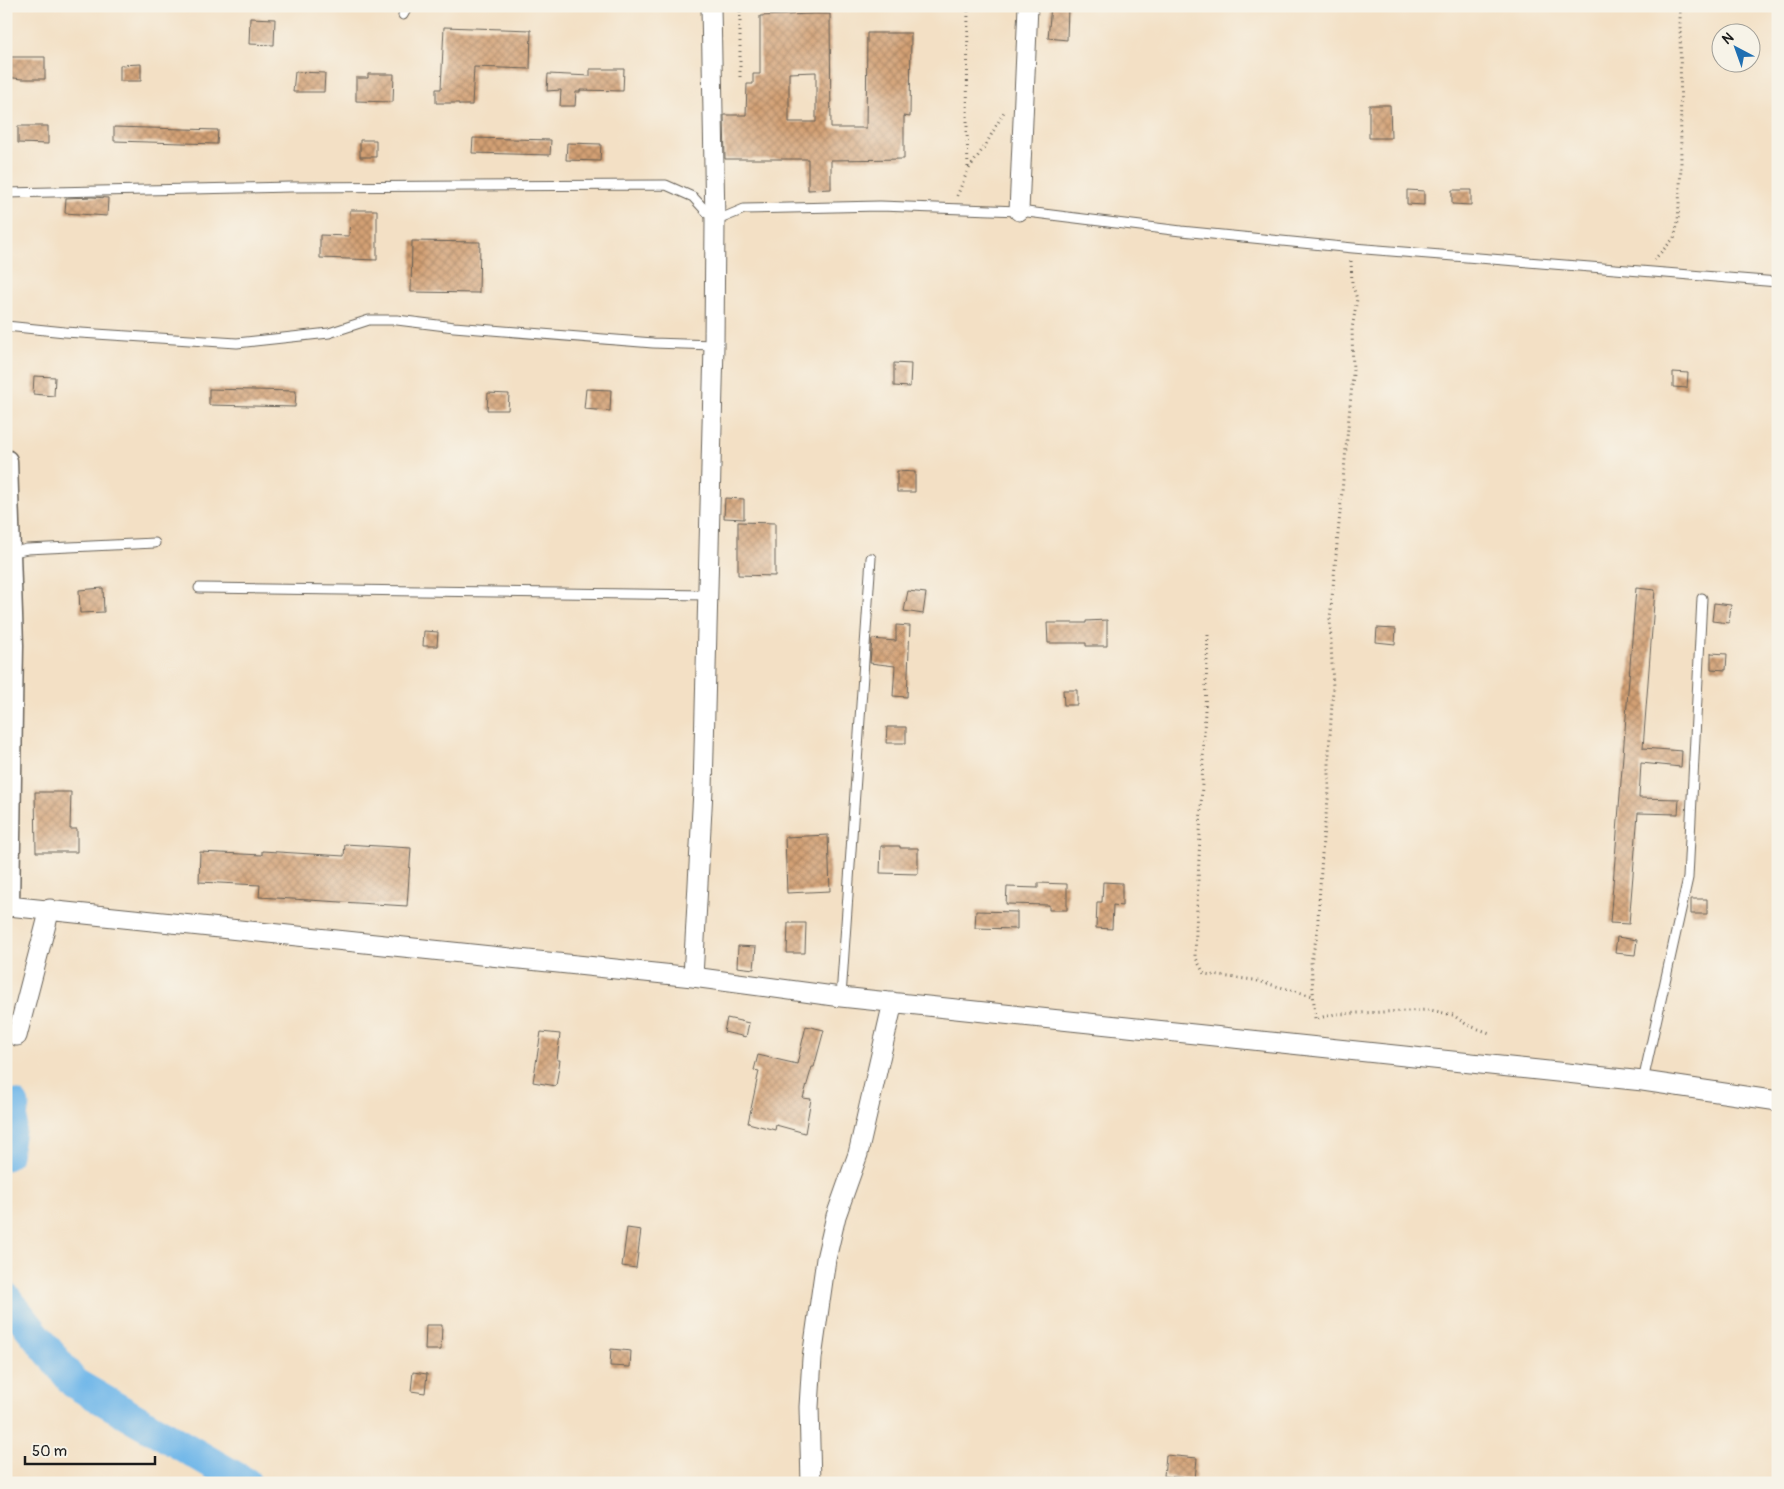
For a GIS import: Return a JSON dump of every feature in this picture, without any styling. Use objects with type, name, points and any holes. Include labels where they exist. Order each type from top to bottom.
[{"type":"street","points":[[693,977],[703,790],[714,345],[715,221],[711,6]]},
{"type":"street","points":[[1019,211],[1028,6]]},
{"type":"street","points":[[6,462],[12,645],[7,906],[693,977],[840,997],[1643,1082],[1778,1101]]},
{"type":"street","points":[[17,1036],[50,909]]},
{"type":"street","points":[[811,1483],[809,1407],[812,1358],[826,1259],[836,1216],[858,1154],[893,1002]]},
{"type":"lane","points":[[403,15],[408,6]]},
{"type":"lane","points":[[6,193],[290,187],[666,185],[693,197],[715,221],[744,209],[880,206],[1019,211],[1181,231],[1353,248],[1778,282]]},
{"type":"lane","points":[[6,326],[65,332],[237,343],[329,333],[369,320],[398,320],[454,327],[653,343],[714,345]]},
{"type":"lane","points":[[10,553],[27,549],[155,543]]},
{"type":"lane","points":[[840,997],[871,558]]},
{"type":"lane","points":[[199,588],[708,595]]},
{"type":"lane","points":[[1643,1082],[1688,878],[1702,598]]},
{"type":"path","points":[[740,6],[740,80]]},
{"type":"path","points":[[968,6],[968,170]]},
{"type":"path","points":[[1641,272],[1674,238],[1678,222],[1681,167],[1680,6]]},
{"type":"path","points":[[952,208],[968,170],[985,146],[1008,104]]},
{"type":"path","points":[[1353,248],[1351,260],[1352,283],[1357,299],[1352,329],[1354,374],[1330,619],[1333,688],[1329,752],[1329,792],[1323,838],[1317,935],[1311,962],[1315,1019],[1335,1014],[1430,1010],[1453,1015],[1467,1025],[1490,1033]]},
{"type":"path","points":[[1208,635],[1195,956],[1204,974],[1254,980],[1313,996]]},
{"type":"building","points":[[1051,6],[1068,6],[1067,40],[1048,38]]},
{"type":"building","points":[[830,14],[831,128],[866,128],[867,33],[911,33],[910,117],[904,116],[904,159],[831,160],[831,189],[808,190],[808,159],[725,159],[724,115],[746,115],[747,84],[753,84],[753,74],[760,74],[760,16]],"holes":[[[816,72],[816,122],[789,122],[789,73]]]},
{"type":"building","points":[[250,18],[275,19],[274,45],[249,44]]},
{"type":"building","points":[[444,27],[531,30],[530,69],[474,67],[472,105],[436,103],[436,89],[441,89]]},
{"type":"building","points":[[6,57],[45,57],[45,79],[6,77]]},
{"type":"building","points":[[141,64],[141,81],[120,81],[120,65]]},
{"type":"building","points":[[590,69],[624,69],[623,91],[580,90],[580,92],[576,92],[575,106],[560,106],[561,90],[547,91],[548,74],[590,76]]},
{"type":"building","points":[[295,72],[325,73],[324,92],[293,92]]},
{"type":"building","points":[[368,74],[394,74],[393,102],[356,101],[356,78],[368,78]]},
{"type":"building","points":[[1369,105],[1390,105],[1391,138],[1369,138]]},
{"type":"building","points":[[18,126],[48,126],[48,144],[18,143]]},
{"type":"building","points":[[114,127],[218,130],[217,144],[114,141]]},
{"type":"building","points":[[473,138],[551,140],[550,155],[472,153]]},
{"type":"building","points":[[360,140],[376,140],[376,157],[360,157]]},
{"type":"building","points":[[567,143],[601,144],[600,161],[566,160]]},
{"type":"building","points":[[1407,190],[1424,191],[1424,205],[1407,204]]},
{"type":"building","points":[[1452,190],[1471,190],[1471,205],[1452,204]]},
{"type":"building","points":[[66,198],[108,198],[107,216],[65,213]]},
{"type":"building","points":[[350,210],[377,210],[377,260],[320,258],[320,235],[349,236]]},
{"type":"building","points":[[412,241],[480,242],[479,293],[411,292]]},
{"type":"building","points":[[894,363],[911,364],[910,387],[894,386]]},
{"type":"building","points":[[1673,372],[1688,373],[1687,388],[1673,387]]},
{"type":"building","points":[[34,376],[55,377],[54,396],[33,394]]},
{"type":"building","points":[[209,389],[296,391],[295,407],[209,405]]},
{"type":"building","points":[[586,389],[611,390],[610,411],[584,409]]},
{"type":"building","points":[[488,393],[509,394],[508,410],[487,410]]},
{"type":"building","points":[[897,471],[915,472],[915,492],[897,492]]},
{"type":"building","points":[[725,498],[744,499],[744,519],[724,518]]},
{"type":"building","points":[[738,522],[775,523],[775,576],[738,575]]},
{"type":"building","points":[[103,588],[104,612],[80,613],[79,590]]},
{"type":"building","points":[[1636,588],[1655,590],[1643,748],[1682,751],[1681,767],[1641,763],[1639,798],[1679,799],[1678,814],[1638,813],[1629,924],[1610,923]]},
{"type":"building","points":[[908,591],[926,593],[923,614],[904,611]]},
{"type":"building","points":[[1714,603],[1731,605],[1729,623],[1712,621]]},
{"type":"building","points":[[1107,620],[1107,646],[1086,646],[1086,643],[1048,643],[1047,623],[1086,623],[1086,621]]},
{"type":"building","points":[[896,625],[910,626],[907,697],[893,696],[895,666],[870,663],[872,639],[896,641]]},
{"type":"building","points":[[1377,628],[1396,629],[1395,644],[1376,642]]},
{"type":"building","points":[[424,631],[438,632],[437,646],[423,646]]},
{"type":"building","points":[[1711,653],[1727,654],[1726,670],[1711,669]]},
{"type":"building","points":[[1063,690],[1077,690],[1077,705],[1064,705]]},
{"type":"building","points":[[887,727],[906,727],[906,743],[886,743]]},
{"type":"building","points":[[35,792],[71,792],[70,829],[77,829],[77,852],[36,852]]},
{"type":"building","points":[[828,835],[830,891],[787,893],[785,837]]},
{"type":"building","points":[[345,844],[411,848],[407,906],[259,897],[260,885],[199,882],[200,852],[262,855],[262,851],[344,856]]},
{"type":"building","points":[[881,846],[918,848],[918,874],[880,873]]},
{"type":"building","points":[[1103,882],[1122,883],[1122,906],[1113,905],[1112,929],[1096,928],[1097,902],[1102,902]]},
{"type":"building","points":[[1038,883],[1067,884],[1067,910],[1049,910],[1049,905],[1006,904],[1007,887],[1038,888]]},
{"type":"building","points":[[1691,899],[1707,899],[1707,914],[1691,914]]},
{"type":"building","points":[[976,911],[1017,912],[1017,929],[975,928]]},
{"type":"building","points":[[788,923],[806,923],[805,953],[787,953]]},
{"type":"building","points":[[1617,937],[1637,940],[1635,955],[1615,953]]},
{"type":"building","points":[[738,946],[756,947],[754,969],[737,967]]},
{"type":"building","points":[[727,1018],[749,1023],[746,1037],[724,1032]]},
{"type":"building","points":[[806,1026],[824,1030],[803,1098],[811,1099],[805,1133],[776,1125],[775,1130],[748,1123],[759,1071],[754,1070],[758,1055],[797,1064]]},
{"type":"building","points":[[541,1032],[560,1034],[557,1060],[560,1060],[556,1086],[533,1082]]},
{"type":"building","points":[[627,1228],[641,1230],[636,1268],[622,1266]]},
{"type":"building","points":[[426,1325],[442,1325],[441,1350],[425,1350]]},
{"type":"building","points":[[611,1349],[631,1351],[630,1367],[610,1366]]},
{"type":"building","points":[[413,1372],[427,1374],[425,1393],[411,1391]]},
{"type":"building","points":[[1166,1455],[1197,1458],[1195,1479],[1164,1476]]},
{"type":"waterway","points":[[6,1155],[14,1105]]},
{"type":"waterway","points":[[6,1298],[74,1383],[246,1483]]}]
